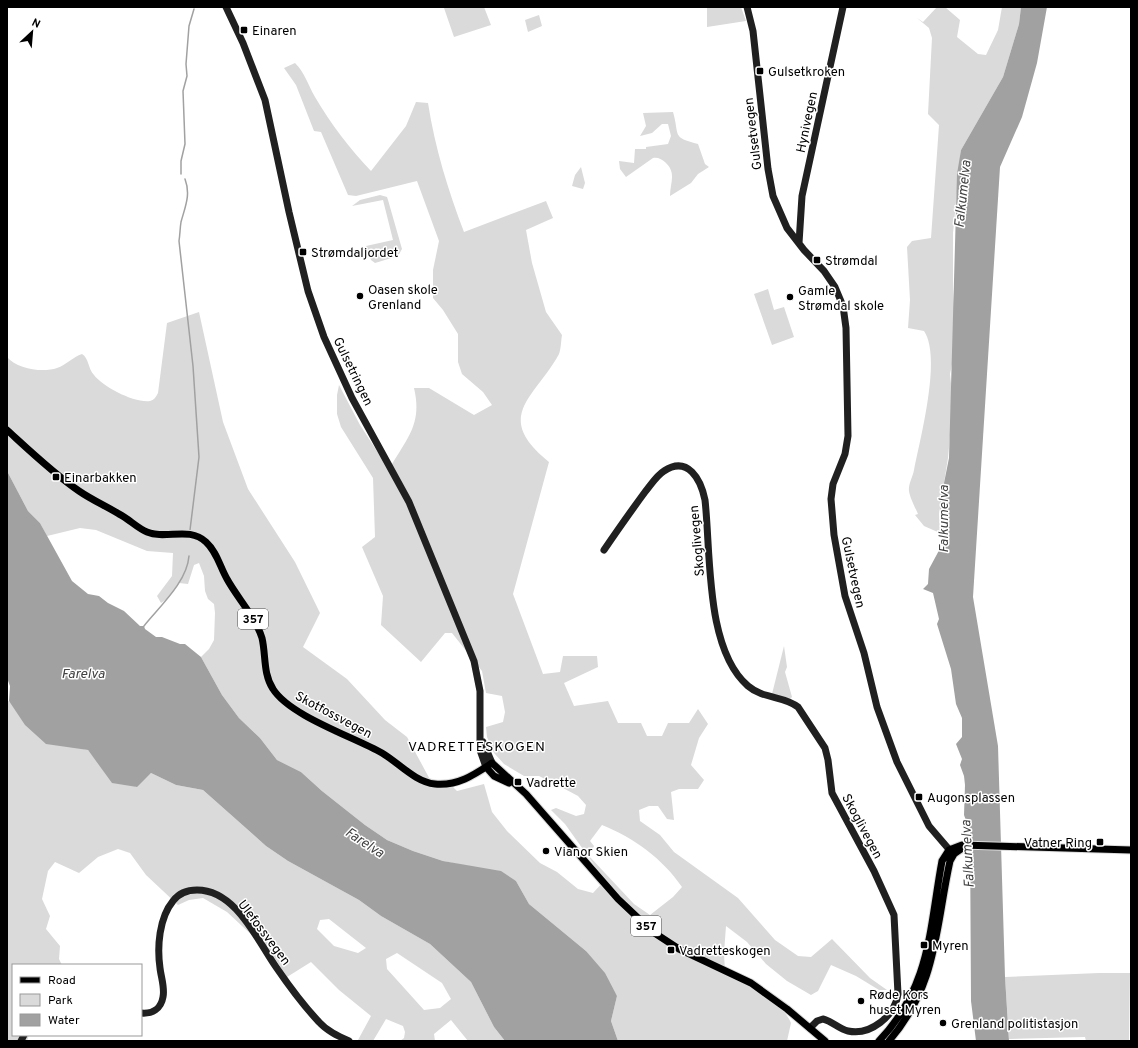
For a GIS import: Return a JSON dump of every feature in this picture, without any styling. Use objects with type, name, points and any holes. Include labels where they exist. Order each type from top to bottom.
[{"type":"main road","name":"Skotfossvegen","points":[[7,430],[73,487],[124,516],[143,530],[154,534],[189,534],[205,541],[213,550],[226,578],[254,620],[262,640],[267,677],[275,693],[285,702],[325,726],[382,753],[425,782],[436,784],[455,784],[470,778],[489,765]]},
{"type":"main road","name":"357","points":[[489,765],[526,794],[618,899],[653,932],[679,949],[751,983],[825,1041]]},
{"type":"main road","points":[[1072,847],[1090,845],[1131,845]]},
{"type":"main road","points":[[879,1041],[904,1011],[918,983],[929,944],[942,861],[956,846],[1072,847],[1131,850]]},
{"type":"main road","points":[[889,1041],[913,1007],[930,966],[951,852]]},
{"type":"main road","name":"357","points":[[810,1028],[819,1041]]},
{"type":"street","name":"Gulsetringen","points":[[226,7],[243,43],[265,100],[308,291],[324,337],[352,398],[409,502],[474,661],[480,691],[481,736],[489,765]]},
{"type":"street","name":"Gulsetvegen","points":[[747,7],[752,31],[771,189],[782,220],[804,250],[824,271],[835,288],[841,301],[846,328],[848,440],[845,454],[833,484],[831,504],[833,530],[844,591],[864,653],[877,707],[897,762],[929,826],[951,852]]},
{"type":"street","name":"Hynivegen","points":[[799,243],[802,196],[843,7]]},
{"type":"street","name":"Skoglivegen","points":[[604,550],[637,504],[663,472],[672,468],[683,468],[695,474],[701,485],[705,500],[714,604],[720,638],[728,659],[738,676],[750,687],[761,694],[792,703],[798,707],[825,748],[832,793],[876,876],[894,915],[898,994],[894,1006],[888,1015],[870,1029],[858,1032],[849,1031],[823,1019],[817,1021],[810,1028]]},
{"type":"street","name":"Ulefossvegen","points":[[142,1013],[153,1012],[159,1007],[163,999],[159,951],[162,925],[168,908],[175,898],[183,892],[202,890],[220,897],[238,912],[288,984],[312,1014],[324,1027],[349,1041]]},
{"type":"green space","points":[[484,7],[491,25],[454,37],[444,8]]},
{"type":"green space","points":[[707,7],[741,7],[746,21],[707,27]]},
{"type":"green space","points":[[937,7],[945,7],[960,20],[957,37],[978,54],[986,55],[998,30],[1002,7],[1021,7],[1019,24],[1003,77],[961,150],[953,233],[953,289],[956,345],[950,374],[953,402],[948,458],[939,514],[940,533],[924,526],[915,515],[918,514],[911,500],[909,491],[925,419],[931,359],[929,343],[924,331],[908,328],[910,300],[907,247],[912,241],[931,238],[939,125],[928,114],[932,38],[929,28],[917,18],[923,22]]},
{"type":"green space","points":[[539,15],[542,26],[528,32],[525,20]]},
{"type":"green space","points":[[295,63],[304,75],[327,117],[355,154],[371,171],[406,126],[416,102],[428,103],[434,136],[443,169],[464,232],[546,201],[553,218],[526,230],[532,263],[546,312],[562,335],[561,347],[559,354],[530,395],[524,407],[521,419],[523,432],[532,446],[549,462],[513,594],[543,674],[560,672],[563,656],[597,656],[598,667],[564,683],[574,706],[608,701],[618,723],[641,723],[647,736],[662,736],[668,723],[689,723],[698,709],[708,724],[699,738],[691,765],[704,780],[698,789],[679,789],[671,792],[674,820],[667,819],[658,806],[649,806],[639,810],[640,821],[660,835],[674,852],[738,898],[775,940],[798,956],[811,957],[832,939],[870,978],[887,990],[879,990],[856,976],[831,965],[818,991],[811,995],[787,981],[766,964],[747,942],[726,926],[724,953],[725,973],[762,994],[787,1015],[791,1023],[787,1041],[618,1041],[611,1021],[617,996],[586,951],[529,904],[516,881],[472,867],[443,861],[387,840],[365,825],[322,791],[301,772],[277,760],[260,738],[239,718],[222,695],[201,657],[209,649],[214,640],[215,613],[214,604],[208,599],[205,591],[204,576],[199,563],[194,565],[188,584],[179,583],[167,599],[161,603],[157,596],[172,576],[173,553],[147,551],[96,530],[80,528],[47,536],[40,523],[28,511],[7,471],[7,357],[11,361],[24,367],[45,370],[60,367],[82,354],[86,358],[92,373],[98,380],[111,389],[128,397],[143,401],[150,401],[155,398],[158,393],[167,323],[199,312],[223,422],[248,489],[295,562],[320,613],[303,647],[347,679],[385,720],[407,737],[433,785],[450,784],[457,791],[484,784],[492,812],[507,831],[540,863],[557,872],[578,889],[593,893],[605,880],[565,824],[551,810],[556,808],[576,816],[584,814],[586,805],[578,796],[539,776],[524,776],[504,764],[494,753],[487,737],[486,727],[503,722],[505,712],[502,696],[486,693],[482,671],[452,633],[445,633],[421,662],[381,625],[383,596],[362,547],[375,537],[373,478],[341,427],[337,414],[337,395],[339,385],[360,425],[386,465],[392,464],[409,437],[415,420],[416,400],[414,388],[429,388],[474,415],[492,405],[483,392],[462,374],[458,362],[458,334],[443,310],[433,298],[433,270],[439,241],[417,181],[356,196],[348,195],[321,132],[314,131],[296,85],[284,68]],"holes":[[[602,825],[636,843],[656,858],[666,867],[682,887],[673,897],[650,915],[634,904],[589,856],[594,846],[590,841]]]},
{"type":"green space","points":[[673,112],[678,134],[680,137],[689,142],[698,144],[705,164],[709,167],[698,174],[691,183],[670,196],[672,174],[669,166],[664,161],[658,158],[653,158],[626,177],[620,169],[619,161],[634,163],[635,149],[646,149],[646,147],[668,144],[671,136],[668,124],[662,124],[652,133],[640,136],[646,126],[643,113]]},
{"type":"green space","points":[[581,167],[585,183],[583,189],[572,186],[575,175]]},
{"type":"green space","points":[[380,195],[387,197],[402,249],[398,256],[375,263],[371,260],[366,246],[393,240],[383,200],[352,206],[360,200]]},
{"type":"green space","points":[[768,289],[774,310],[784,307],[794,337],[772,345],[754,294]]},
{"type":"green space","points":[[784,646],[787,667],[785,672],[792,697],[790,699],[772,694]]},
{"type":"green space","points":[[7,700],[69,746],[88,750],[100,765],[136,787],[151,773],[176,785],[203,790],[266,846],[288,861],[359,900],[381,916],[430,944],[471,982],[494,1027],[505,1041],[468,1041],[451,1020],[434,1034],[435,1041],[400,1041],[404,1038],[405,1032],[403,1026],[386,1019],[373,1041],[358,1040],[371,1016],[339,990],[311,962],[287,977],[272,954],[227,912],[203,898],[189,900],[178,905],[146,875],[130,853],[118,849],[98,857],[79,873],[55,862],[48,871],[42,899],[50,916],[46,929],[60,946],[59,959],[62,964],[12,964],[12,1036],[29,1036],[27,1041],[7,1041]],"holes":[[[329,919],[366,948],[358,953],[334,946],[317,929],[320,920]],[[397,953],[442,983],[451,999],[440,1008],[424,1010],[387,969],[386,959]]]},
{"type":"green space","points":[[1130,973],[1129,1041],[1086,1041],[1085,1037],[1009,1039],[1005,977]]},
{"type":"water","name":"Falkumelva","points":[[1021,7],[1047,7],[1037,63],[1022,117],[1000,167],[973,597],[998,746],[1005,977],[1009,1041],[976,1041],[971,1001],[970,832],[964,815],[965,785],[964,776],[960,765],[962,759],[956,744],[962,737],[962,718],[956,704],[951,669],[937,624],[939,619],[933,593],[923,589],[928,584],[929,569],[943,543],[940,503],[949,458],[957,174],[961,150],[1003,77],[1019,24]]},
{"type":"water","name":"Farelva","points":[[7,471],[28,511],[40,523],[72,581],[88,594],[99,596],[108,603],[124,611],[140,626],[144,626],[145,629],[156,637],[162,637],[180,644],[185,644],[201,657],[222,695],[239,718],[260,738],[277,760],[301,772],[322,791],[365,825],[387,840],[443,861],[501,871],[516,881],[529,904],[586,951],[605,973],[617,996],[611,1021],[618,1041],[505,1041],[494,1027],[471,982],[430,944],[381,916],[359,900],[288,861],[266,846],[203,790],[176,785],[151,773],[137,787],[112,783],[88,750],[46,744],[25,725],[9,701],[10,686],[7,678]]},
{"type":"waterway","points":[[181,174],[181,161],[185,144],[183,91],[187,76],[186,64],[189,26],[194,9]]},
{"type":"waterway","points":[[185,179],[187,185],[187,196],[186,206],[181,222],[179,241],[193,366],[199,457],[190,530]]},
{"type":"waterway","points":[[144,626],[165,602],[178,584],[187,566],[189,556]]},
{"type":"place","name":"Einaren","points":[[244,30]]},
{"type":"place","name":"Gulsetkroken","points":[[760,71]]},
{"type":"place","name":"Strømdaljordet","points":[[303,252]]},
{"type":"place","name":"Strømdal","points":[[817,260]]},
{"type":"place","name":"Oasen skole Grenland","points":[[360,296]]},
{"type":"place","name":"Gamle Strømdal skole","points":[[790,297]]},
{"type":"place","name":"Einarbakken","points":[[56,477]]},
{"type":"place","name":"Vadrette","points":[[518,782]]},
{"type":"place","name":"Augonsplassen","points":[[919,797]]},
{"type":"place","name":"Vatner Ring","points":[[1100,842]]},
{"type":"place","name":"Vianor Skien","points":[[546,851]]},
{"type":"place","name":"Myren","points":[[924,945]]},
{"type":"place","name":"Vadretteskogen","points":[[671,950]]},
{"type":"place","name":"Røde Kors huset Myren","points":[[861,1001]]},
{"type":"place","name":"Grenland politistasjon","points":[[943,1023]]},
{"type":"district","name":"VADRETTESKOGEN","points":[[477,746]]}]
